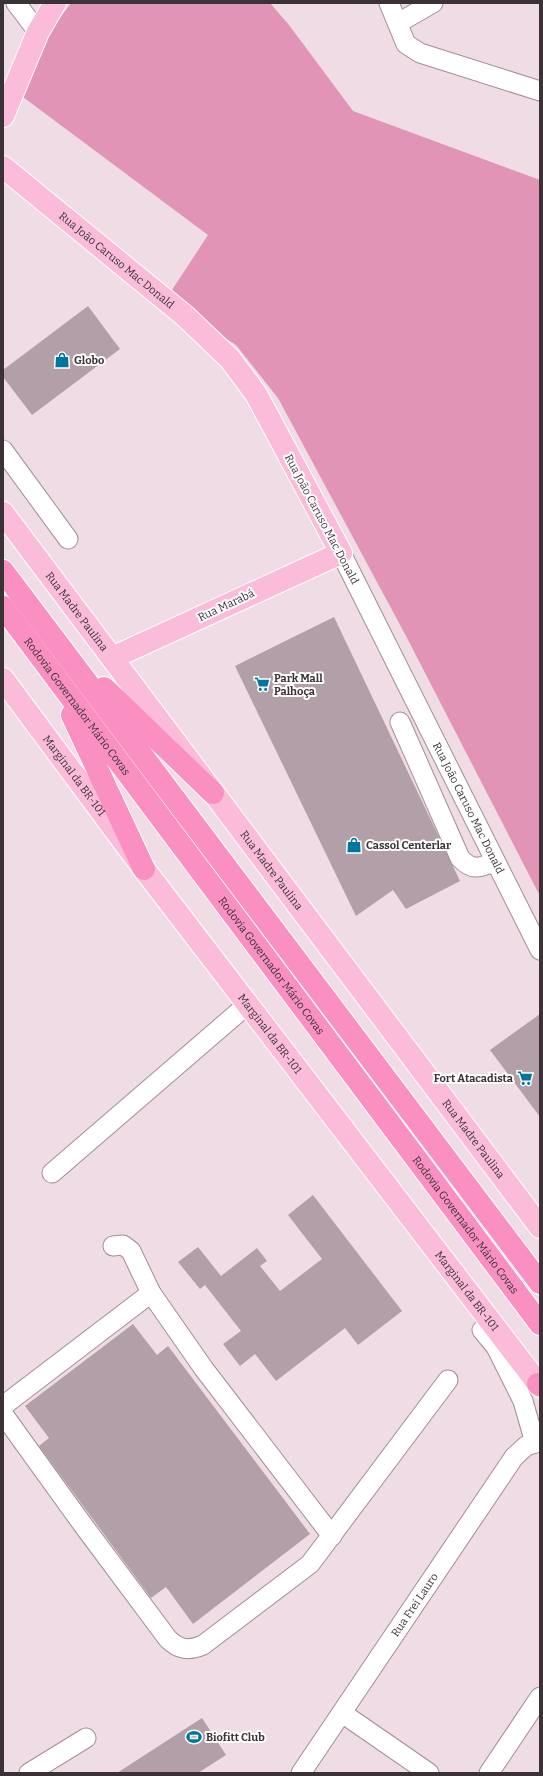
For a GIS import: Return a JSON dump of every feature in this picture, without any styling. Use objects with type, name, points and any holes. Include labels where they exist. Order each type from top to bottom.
[{"type":"highway","name":"Rodovia Governador Mário Covas","points":[[3,571],[540,1283]]},
{"type":"highway","name":"Rodovia Governador Mário Covas","points":[[3,607],[540,1324]]},
{"type":"highway","points":[[54,640],[213,793]]},
{"type":"highway","points":[[53,674],[144,869]]},
{"type":"main road","points":[[3,116],[38,32],[55,3]]},
{"type":"main road","name":"Rua João Caruso Mac Donald","points":[[3,167],[185,316],[230,359],[256,394],[341,552]]},
{"type":"main road","name":"Rua Madre Paulina","points":[[3,513],[540,1227]]},
{"type":"main road","name":"Rua Marabá","points":[[112,658],[341,552]]},
{"type":"main road","name":"Marginal da BR-101","points":[[3,679],[144,869],[540,1385]]},
{"type":"street","points":[[16,3],[38,32]]},
{"type":"street","points":[[389,3],[406,44],[420,53],[540,91]]},
{"type":"street","points":[[398,23],[433,3]]},
{"type":"street","points":[[3,450],[68,540]]},
{"type":"street","name":"Rua João Caruso Mac Donald","points":[[341,552],[494,862],[540,950]]},
{"type":"street","points":[[400,722],[460,858],[467,866],[479,868],[494,862]]},
{"type":"street","points":[[52,1172],[248,1004]]},
{"type":"street","points":[[113,1246],[123,1245],[132,1251],[151,1293],[204,1370],[332,1536]]},
{"type":"street","points":[[3,1406],[151,1293]]},
{"type":"street","points":[[482,1330],[496,1347],[523,1401],[538,1444]]},
{"type":"street","points":[[3,1414],[163,1632],[173,1644],[178,1647],[193,1649],[203,1645],[310,1564],[448,1380]]},
{"type":"street","name":"Rua Frei Lauro","points":[[300,1773],[514,1457],[526,1446],[538,1444]]},
{"type":"street","points":[[489,1773],[540,1698]]},
{"type":"street","points":[[342,1713],[429,1773]]},
{"type":"street","points":[[29,1773],[86,1738]]},
{"type":"shaded area","points":[[71,3],[270,3],[289,25],[353,111],[540,180],[540,896],[406,636],[278,398],[236,345],[225,338],[172,290],[208,235],[23,97],[53,27]]},
{"type":"building","name":"Globo","points":[[88,306],[120,349],[32,415],[3,377],[3,370]]},
{"type":"building","points":[[334,617],[460,881],[406,909],[393,890],[356,916],[235,666]]},
{"type":"building","name":"Fort Atacadista","points":[[540,1014],[540,1117],[490,1050]]},
{"type":"building","points":[[313,1195],[402,1311],[358,1345],[345,1328],[276,1381],[255,1354],[240,1366],[223,1344],[241,1331],[205,1285],[200,1289],[178,1262],[198,1247],[221,1276],[257,1248],[267,1261],[260,1266],[280,1291],[322,1259],[288,1215]]},
{"type":"building","points":[[133,1324],[157,1355],[168,1346],[310,1534],[193,1624],[166,1587],[151,1598],[39,1446],[49,1438],[25,1406]]},
{"type":"building","name":"Biofitt Club","points":[[202,1718],[226,1755],[198,1773],[117,1773]]},
{"type":"place","name":"Globo","points":[[62,360]]},
{"type":"place","name":"Park Mall Palhoça","points":[[262,684]]},
{"type":"place","name":"Cassol Centerlar","points":[[354,845]]},
{"type":"place","name":"Fort Atacadista","points":[[525,1078]]},
{"type":"place","name":"Biofitt Club","points":[[194,1737]]}]
